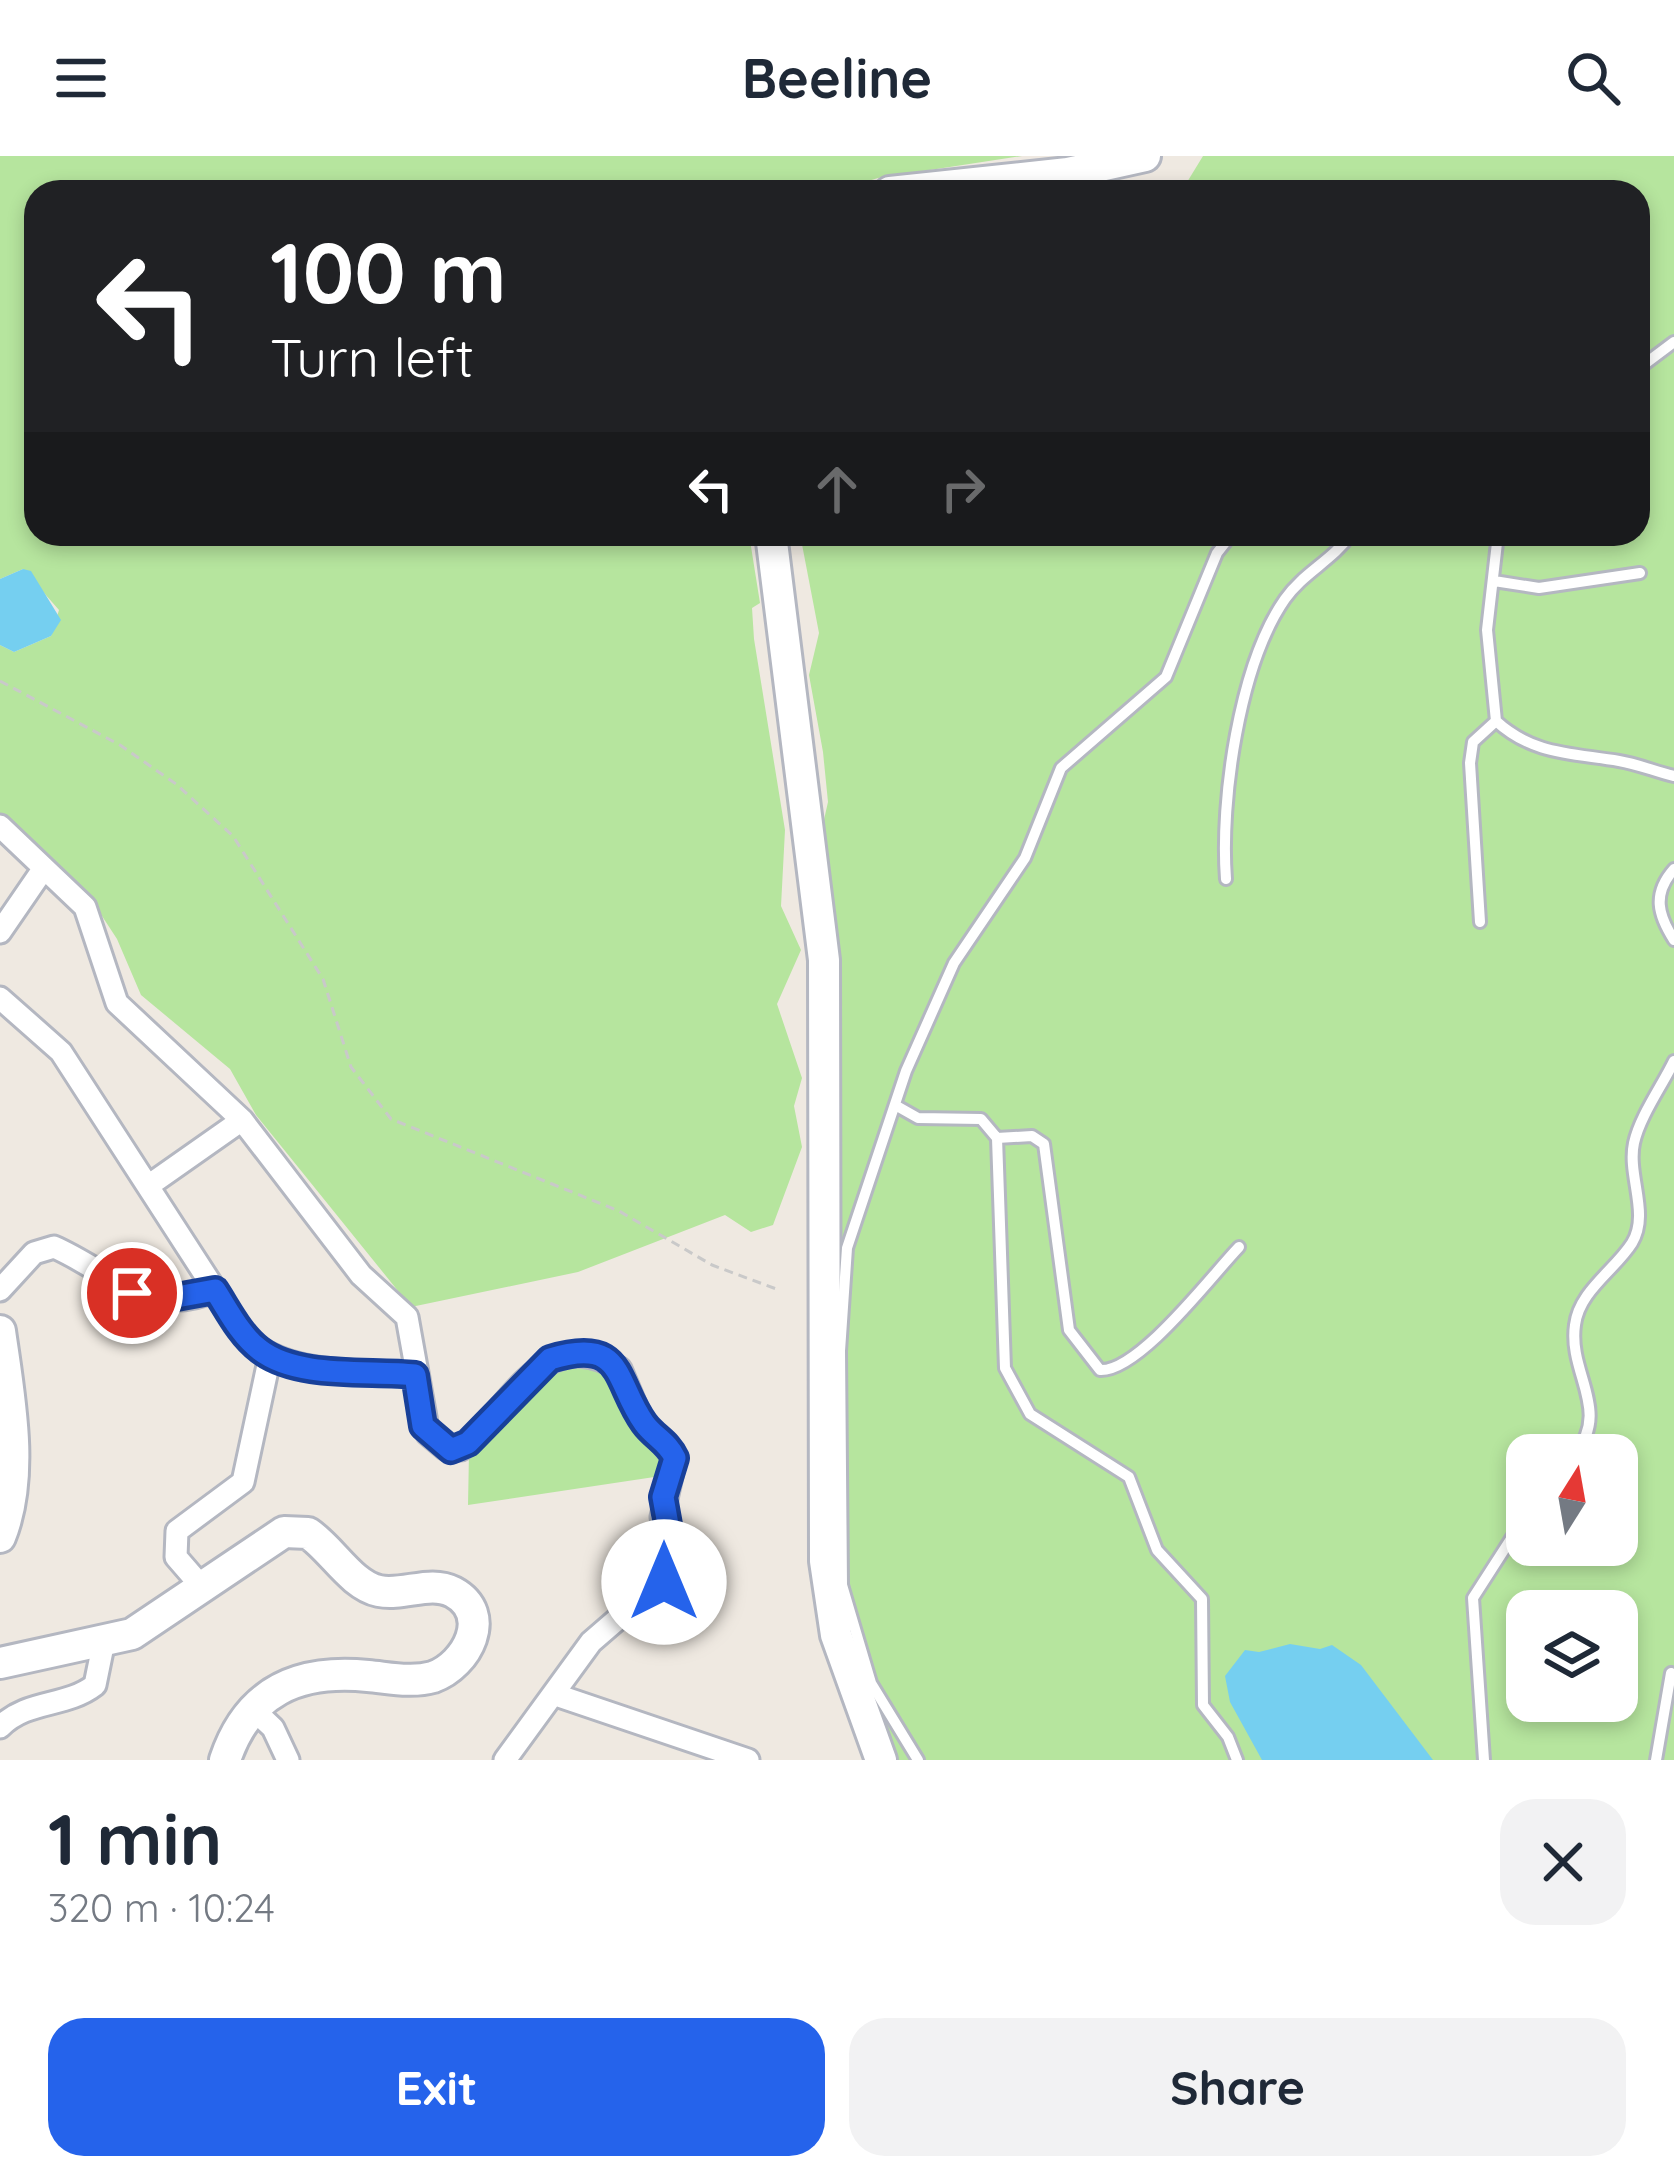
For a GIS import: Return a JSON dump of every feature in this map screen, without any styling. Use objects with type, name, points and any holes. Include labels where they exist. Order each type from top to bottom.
[{"type":"street","points":[[1002,180],[1068,173],[1145,156]]},
{"type":"street","points":[[772,546],[824,960],[825,1561],[836,1635],[880,1760]]},
{"type":"street","points":[[0,826],[86,907],[117,1003],[242,1120],[361,1275],[407,1317],[423,1426],[434,1440],[456,1451],[550,1359],[598,1356],[620,1369],[640,1419],[675,1458],[662,1517],[672,1572],[591,1642],[505,1760]]},
{"type":"street","points":[[0,932],[44,868]]},
{"type":"street","points":[[0,998],[61,1052],[246,1338],[270,1356],[293,1365],[415,1375]]},
{"type":"street","points":[[148,1186],[242,1120]]},
{"type":"street","points":[[0,1290],[34,1253],[54,1247],[145,1298],[200,1297],[215,1290]]},
{"type":"street","points":[[0,1331],[13,1482],[11,1508],[0,1537]]},
{"type":"street","points":[[202,1587],[176,1557],[177,1531],[243,1482],[270,1356]]},
{"type":"street","points":[[0,1663],[145,1628],[284,1532],[308,1533],[360,1582],[379,1591],[431,1587],[452,1592],[470,1607],[474,1630],[468,1650],[437,1676],[413,1681],[332,1672],[301,1677],[275,1688],[252,1708],[235,1730],[225,1760]]},
{"type":"street","points":[[0,1727],[29,1706],[80,1697],[95,1685],[104,1641]]},
{"type":"street","points":[[556,1695],[748,1760]]},
{"type":"street","points":[[252,1708],[283,1742],[288,1760]]},
{"type":"lane","points":[[918,1760],[871,1683],[842,1585],[842,1277],[895,1105],[937,996],[1025,858],[1061,768],[1166,677],[1223,546]]},
{"type":"lane","points":[[1226,879],[1225,805],[1248,680],[1286,598],[1339,546]]},
{"type":"lane","points":[[1497,546],[1487,630],[1496,721],[1519,742],[1543,750],[1622,761],[1674,776]]},
{"type":"lane","points":[[1494,581],[1539,588],[1640,573]]},
{"type":"lane","points":[[1480,922],[1470,763],[1473,742],[1496,721]]},
{"type":"lane","points":[[1674,869],[1659,898],[1662,922],[1674,940]]},
{"type":"lane","points":[[1588,1434],[1592,1413],[1574,1341],[1576,1317],[1633,1241],[1638,1218],[1634,1143],[1674,1060]]},
{"type":"lane","points":[[895,1105],[918,1118],[981,1119],[997,1138],[1005,1368],[1013,1389],[1030,1414],[1117,1468],[1138,1490],[1157,1550],[1202,1599],[1202,1697],[1237,1760]]},
{"type":"lane","points":[[997,1138],[1032,1136],[1043,1144],[1069,1330],[1100,1370],[1119,1365],[1171,1323],[1239,1247]]},
{"type":"lane","points":[[1484,1760],[1473,1598],[1506,1547]]},
{"type":"lane","points":[[1656,1760],[1671,1682]]},
{"type":"path","points":[[0,681],[120,745],[176,784],[233,836],[323,979],[350,1067],[391,1119],[584,1195],[736,1277],[779,1290]]},
{"type":"green space","points":[[0,156],[1022,156],[872,180],[24,180],[24,546],[751,546],[760,603],[752,608],[754,639],[785,830],[781,906],[801,950],[777,1004],[802,1078],[794,1106],[802,1147],[773,1225],[751,1232],[725,1215],[578,1272],[411,1307],[256,1115],[230,1069],[141,995],[117,939],[85,890],[0,813],[0,645],[14,652],[51,636],[59,610],[23,569],[0,579]]},
{"type":"green space","points":[[1203,156],[1674,156],[1674,1760],[891,1760],[845,1636],[836,1176],[842,1087],[840,1000],[823,824],[828,802],[809,675],[819,633],[802,546],[1650,546],[1650,180],[1188,180]]},
{"type":"green space","points":[[588,1362],[615,1374],[666,1450],[661,1476],[468,1505],[469,1453],[551,1369]]},
{"type":"water","points":[[23,569],[31,571],[61,620],[51,636],[14,652],[0,645],[0,579]]},
{"type":"water","points":[[1290,1644],[1320,1649],[1332,1645],[1361,1665],[1433,1760],[1262,1760],[1230,1702],[1225,1676],[1245,1650],[1259,1652]]},
{"type":"route","points":[[132,1293],[160,1300],[200,1297],[215,1290],[246,1338],[270,1356],[293,1365],[415,1375],[423,1426],[446,1449],[456,1451],[544,1363],[573,1353],[598,1356],[620,1369],[640,1419],[670,1446],[675,1458],[663,1497],[662,1517],[674,1558],[664,1582]]}]
